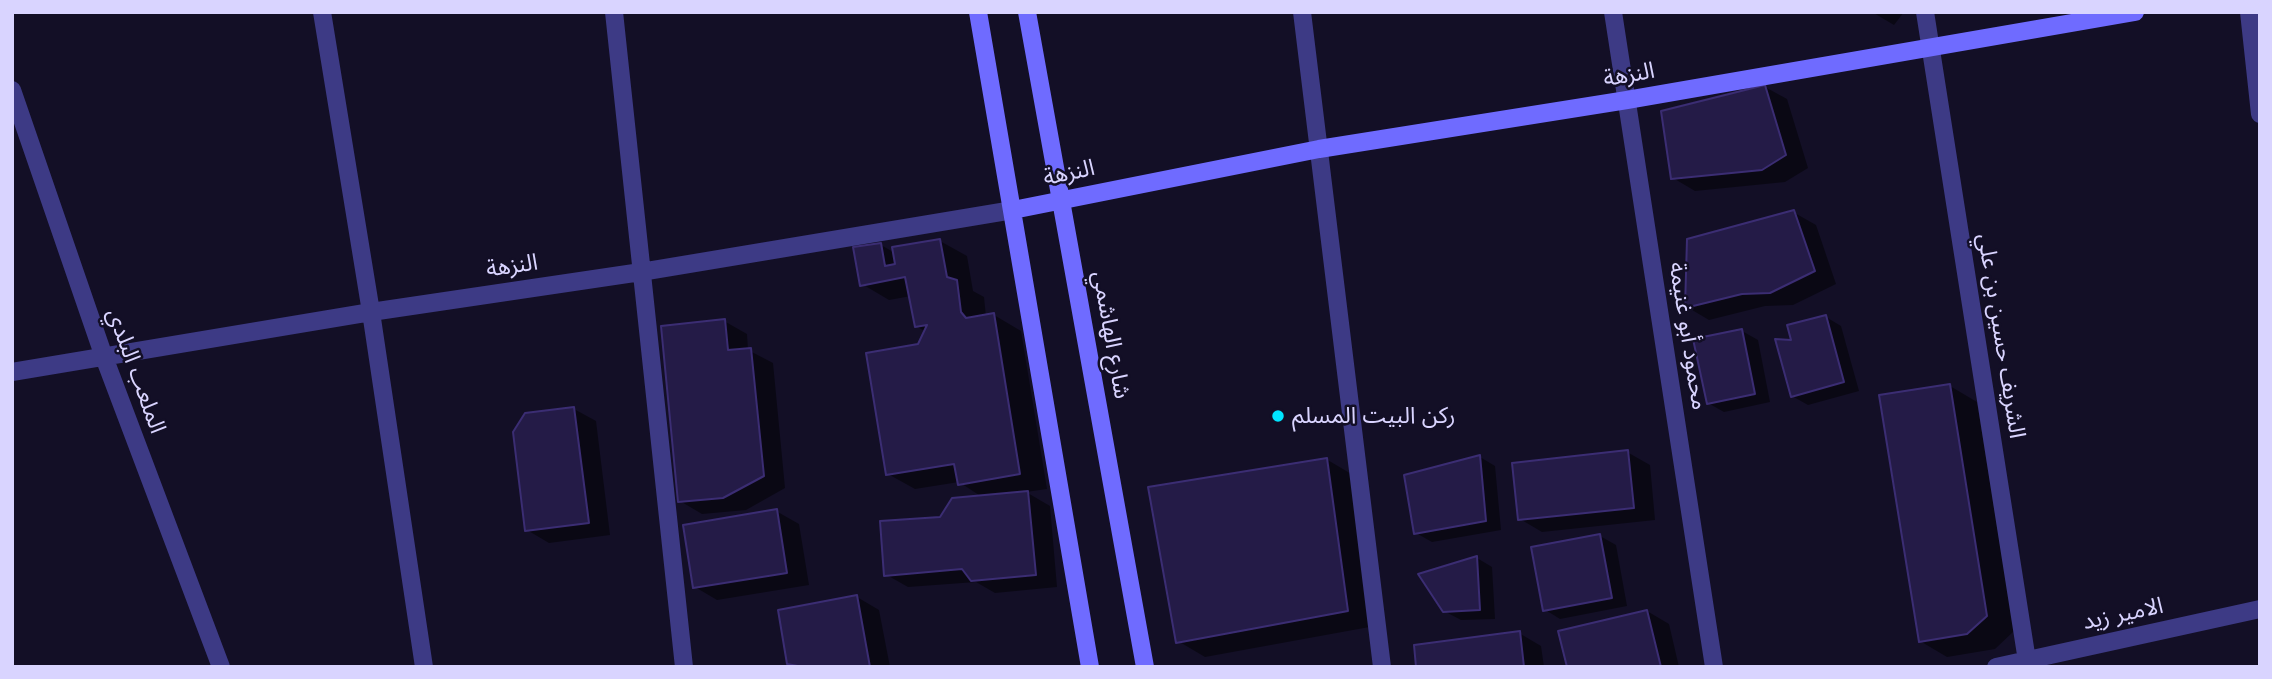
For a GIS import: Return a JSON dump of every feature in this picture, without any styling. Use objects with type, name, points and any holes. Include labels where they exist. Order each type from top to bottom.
[{"type":"main road","points":[[978,12],[1090,667]]},
{"type":"main road","name":"شارع الهاشمي","points":[[1027,12],[1145,667]]},
{"type":"main road","name":"النزهة","points":[[1013,210],[1319,149],[1626,100],[2135,12]]},
{"type":"street","points":[[322,12],[371,312],[424,667]]},
{"type":"street","points":[[614,12],[684,667]]},
{"type":"street","points":[[1302,12],[1382,667]]},
{"type":"street","name":"محمود أبو غنيمة","points":[[1613,12],[1714,667]]},
{"type":"street","name":"الشريف حسين بن علي","points":[[1925,12],[2028,663]]},
{"type":"street","points":[[2249,12],[2260,114]]},
{"type":"street","name":"الملعب البلدي","points":[[12,90],[104,357],[221,667]]},
{"type":"street","name":"النزهة","points":[[12,372],[1013,210]]},
{"type":"street","name":"الامير زيد","points":[[1996,667],[2028,663],[2260,609]]},
{"type":"building","points":[[1765,85],[1786,155],[1762,170],[1671,179],[1661,111]]},
{"type":"building","points":[[1794,210],[1815,271],[1770,293],[1742,294],[1685,308],[1687,239]]},
{"type":"building","points":[[940,239],[947,277],[957,280],[961,312],[966,318],[994,313],[1020,474],[958,485],[954,464],[886,475],[866,353],[918,344],[927,325],[915,327],[905,277],[860,286],[853,247],[881,243],[885,266],[895,264],[892,247]]},
{"type":"building","points":[[1826,315],[1844,382],[1791,397],[1775,339],[1791,340],[1787,325]]},
{"type":"building","points":[[725,319],[728,350],[751,348],[764,476],[723,498],[678,502],[661,326]]},
{"type":"building","points":[[1742,329],[1755,394],[1707,404],[1693,339]]},
{"type":"building","points":[[1950,384],[1987,616],[1967,634],[1919,642],[1879,395]]},
{"type":"building","points":[[574,407],[589,523],[525,531],[513,432],[525,413]]},
{"type":"building","points":[[1628,450],[1634,508],[1518,520],[1512,463]]},
{"type":"building","points":[[1480,455],[1486,521],[1414,534],[1404,475]]},
{"type":"building","points":[[1327,458],[1348,611],[1176,643],[1148,487]]},
{"type":"building","points":[[1028,491],[1036,575],[971,581],[962,569],[884,576],[880,521],[940,517],[952,498]]},
{"type":"building","points":[[777,509],[787,573],[693,588],[683,525]]},
{"type":"building","points":[[1600,534],[1612,598],[1543,611],[1531,547]]},
{"type":"building","points":[[1477,556],[1480,610],[1443,612],[1418,574]]},
{"type":"building","points":[[857,595],[870,667],[803,667],[787,664],[778,610]]},
{"type":"building","points":[[1647,610],[1661,667],[1567,667],[1558,631]]},
{"type":"building","points":[[1520,631],[1524,667],[1416,667],[1414,645]]},
{"type":"place","name":"ركن البيت المسلم","points":[[1278,416]]}]
